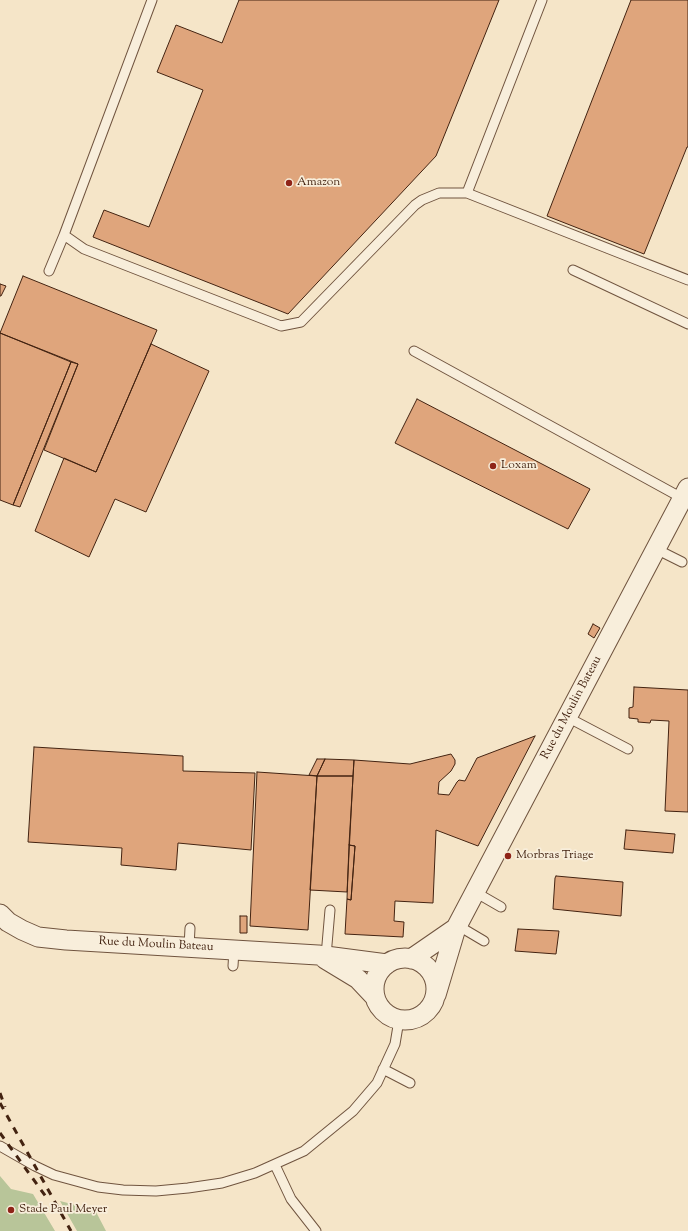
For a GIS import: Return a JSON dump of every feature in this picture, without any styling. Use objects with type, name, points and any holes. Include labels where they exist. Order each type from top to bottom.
[{"type":"street","name":"Rue du Moulin Bateau","points":[[436,995],[456,927],[685,493]]},
{"type":"street","name":"Rue du Moulin Bateau","points":[[0,914],[8,922],[38,937],[189,947],[233,958],[322,956],[387,964]]},
{"type":"street","name":"Rue du Moulin Bateau","points":[[411,959],[456,927]]},
{"type":"street","name":"Rue du Moulin Bateau","points":[[322,956],[358,980],[374,996]]},
{"type":"street","points":[[399,959],[411,959],[422,963],[431,972],[436,983],[436,995],[431,1006],[423,1015],[412,1020],[399,1020],[388,1016],[379,1007],[374,996],[374,984],[379,972],[387,964],[399,959]]},
{"type":"lane","points":[[49,271],[64,235],[152,0]]},
{"type":"lane","points":[[467,193],[542,0]]},
{"type":"lane","points":[[64,235],[84,249],[281,326],[301,322],[415,205],[422,200],[439,193],[467,193],[688,280]]},
{"type":"lane","points":[[573,270],[688,324]]},
{"type":"lane","points":[[414,351],[685,493]]},
{"type":"lane","points":[[656,549],[682,562]]},
{"type":"lane","points":[[567,717],[628,749]]},
{"type":"lane","points":[[475,892],[501,907]]},
{"type":"lane","points":[[322,956],[330,910]]},
{"type":"lane","points":[[456,927],[484,941]]},
{"type":"lane","points":[[189,947],[190,928]]},
{"type":"lane","points":[[0,1146],[54,1175],[98,1187],[123,1190],[156,1191],[188,1188],[222,1183],[255,1174],[304,1151],[354,1111],[377,1083],[395,1044],[399,1020]]},
{"type":"lane","points":[[383,1069],[410,1083]]},
{"type":"lane","points":[[275,1165],[291,1200],[316,1231]]},
{"type":"green space","points":[[0,1176],[11,1189],[33,1194],[55,1231],[0,1231]]},
{"type":"green space","points":[[60,1201],[95,1210],[106,1231],[77,1231]]},
{"type":"building","name":"Amazon","points":[[239,0],[499,0],[436,156],[288,314],[93,237],[104,210],[149,227],[203,90],[157,72],[176,25],[222,43]]},
{"type":"building","points":[[631,0],[688,0],[688,147],[644,254],[547,216]]},
{"type":"building","points":[[23,276],[157,330],[96,472],[44,450],[78,364],[0,333]]},
{"type":"building","points":[[0,284],[6,286],[1,296],[0,296]]},
{"type":"building","points":[[0,333],[71,362],[13,505],[0,500]]},
{"type":"building","points":[[151,344],[209,371],[146,512],[115,499],[89,557],[35,531],[64,458],[96,472]]},
{"type":"building","points":[[71,362],[78,364],[20,507],[13,505]]},
{"type":"building","name":"Loxam","points":[[417,399],[590,489],[568,529],[395,443]]},
{"type":"building","points":[[593,624],[600,628],[594,638],[588,634]]},
{"type":"building","points":[[634,687],[688,690],[688,812],[665,811],[669,721],[651,720],[650,723],[638,722],[638,719],[629,718],[629,708],[633,707]]},
{"type":"building","points":[[535,736],[478,846],[436,830],[433,903],[395,901],[394,921],[404,922],[403,937],[345,934],[347,899],[351,900],[355,846],[349,845],[354,760],[410,764],[451,754],[455,760],[455,764],[451,771],[439,782],[438,794],[449,795],[459,780],[465,781],[477,758]]},
{"type":"building","points":[[34,747],[183,756],[183,771],[255,773],[251,850],[178,843],[176,870],[121,865],[122,848],[28,842]]},
{"type":"building","points":[[317,759],[325,759],[317,776],[309,775]]},
{"type":"building","points":[[325,759],[354,760],[353,776],[317,776]]},
{"type":"building","points":[[257,772],[317,776],[308,930],[250,926]]},
{"type":"building","points":[[317,776],[353,776],[347,892],[310,890]]},
{"type":"building","points":[[626,830],[675,834],[673,853],[624,849]]},
{"type":"building","points":[[349,845],[355,846],[351,900],[347,899]]},
{"type":"building","points":[[556,876],[623,882],[621,916],[553,909]]},
{"type":"building","points":[[240,916],[247,916],[247,933],[240,933]]},
{"type":"building","points":[[518,929],[559,931],[556,954],[515,951]]},
{"type":"railway","points":[[0,1093],[5,1107]]},
{"type":"railway","points":[[0,1103],[71,1231]]},
{"type":"railway","points":[[0,1133],[49,1201]]},
{"type":"place","name":"Amazon","points":[[289,183]]},
{"type":"place","name":"Loxam","points":[[493,466]]},
{"type":"place","name":"Morbras Triage","points":[[508,856]]},
{"type":"place","name":"Stade Paul Meyer","points":[[11,1210]]}]
